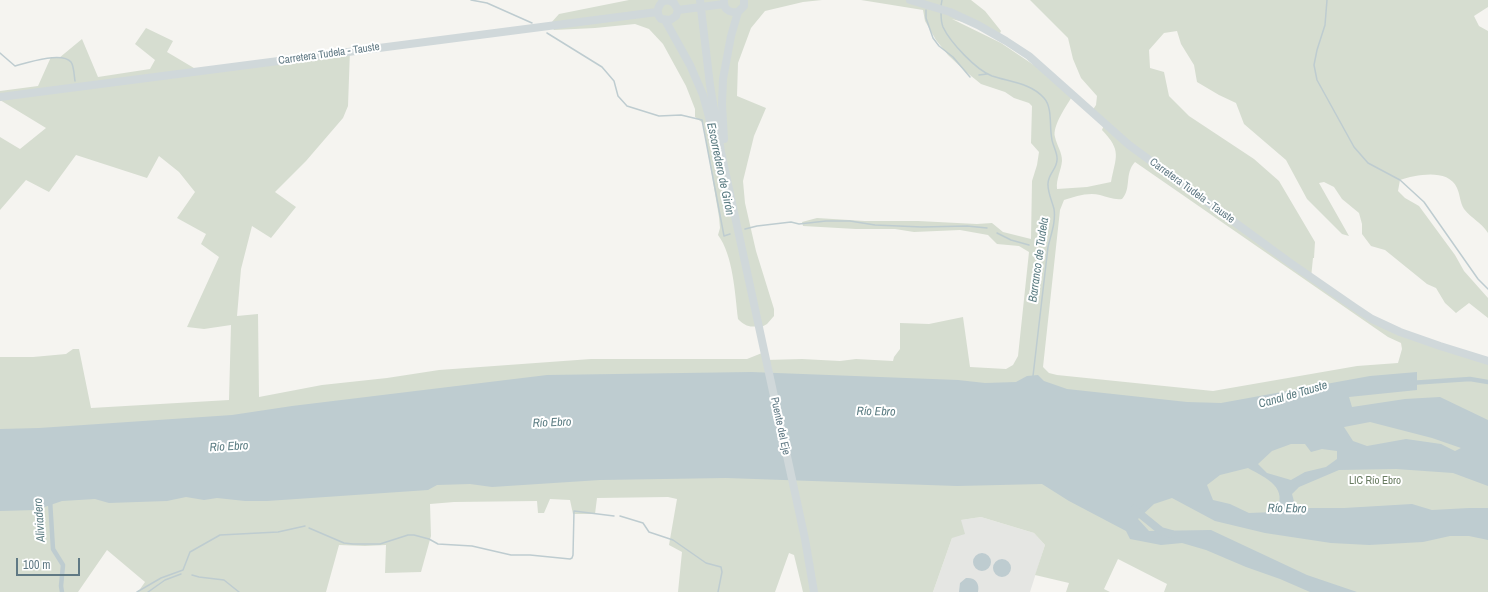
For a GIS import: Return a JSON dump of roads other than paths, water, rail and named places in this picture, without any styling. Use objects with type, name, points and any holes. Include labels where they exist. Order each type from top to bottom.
[{"type":"main road","points":[[681,9],[674,3],[664,0],[658,7],[657,12],[659,16],[665,20],[690,64],[702,95],[712,128],[730,208],[741,244]]},
{"type":"main road","points":[[700,0],[710,85],[721,152],[741,244]]},
{"type":"main road","points":[[733,207],[722,126],[723,79],[726,56],[738,12],[744,6],[746,0]]},
{"type":"main road","name":"Carretera Tudela - Tauste","points":[[910,0],[950,12],[978,25],[1029,56],[1129,145],[1289,262],[1354,307],[1400,332],[1488,361]]},
{"type":"main road","points":[[665,20],[674,19],[681,9],[722,3],[728,11],[733,13],[738,12]]},
{"type":"main road","name":"Carretera Tudela - Tauste","points":[[0,97],[657,12]]},
{"type":"main road","name":"Puente del Eje","points":[[741,244],[810,567]]},
{"type":"main road","points":[[810,567],[814,592]]},
{"type":"main road","points":[[810,567],[818,592]]},
{"type":"water","name":"LIC Río Ebro","points":[[751,372],[958,380],[985,383],[1016,382],[1027,376],[1038,375],[1044,381],[1067,389],[1187,402],[1221,403],[1370,376],[1417,372],[1417,390],[1349,397],[1352,407],[1405,399],[1440,397],[1488,420],[1488,486],[1453,473],[1396,469],[1339,470],[1299,487],[1292,494],[1295,505],[1306,508],[1344,508],[1412,504],[1432,510],[1488,508],[1488,540],[1469,536],[1450,536],[1423,542],[1369,545],[1331,543],[1265,533],[1215,521],[1172,498],[1154,504],[1138,519],[1149,531],[1211,530],[1307,575],[1357,592],[1310,592],[1206,550],[1182,543],[1161,545],[1130,539],[1126,531],[1069,501],[1042,484],[957,486],[726,478],[600,480],[492,487],[470,484],[437,485],[428,490],[267,501],[245,501],[217,498],[204,500],[186,497],[167,501],[109,503],[95,499],[62,501],[36,510],[0,511],[0,429],[39,428],[232,415],[292,406],[547,375]],"holes":[[[1370,422],[1432,438],[1461,448],[1455,451],[1441,444],[1406,439],[1367,446],[1353,441],[1344,427]],[[1291,444],[1305,444],[1311,452],[1322,449],[1337,451],[1337,459],[1326,467],[1305,472],[1291,480],[1267,473],[1258,464],[1272,451]],[[1248,468],[1268,480],[1278,490],[1280,496],[1279,504],[1275,512],[1249,513],[1230,504],[1213,500],[1207,485],[1220,475]]]},
{"type":"water","points":[[982,553],[988,556],[991,562],[988,568],[982,571],[976,568],[973,562],[976,556]]},
{"type":"water","points":[[1002,559],[1008,562],[1011,568],[1008,574],[1002,577],[996,574],[993,568],[996,562]]},
{"type":"water","points":[[966,578],[972,578],[976,581],[978,592],[959,592],[960,583]]},
{"type":"waterway","name":"Escorredero de Girón","points":[[471,0],[487,3],[532,23]]},
{"type":"waterway","name":"Barranco de Tudela","points":[[941,6],[942,0]]},
{"type":"waterway","points":[[1327,0],[1325,25],[1314,65],[1317,80],[1354,147],[1368,163],[1400,180],[1424,202],[1478,279],[1488,289]]},
{"type":"waterway","points":[[926,10],[926,18],[933,38],[939,46],[953,57],[970,77]]},
{"type":"waterway","name":"Barranco de Tudela","points":[[941,12],[942,23],[946,33],[957,48],[971,62],[992,76],[1033,89],[1044,98],[1049,107],[1051,135],[1057,158],[1057,163],[1048,181],[1054,209],[1054,219],[1048,247],[1033,376]]},
{"type":"waterway","name":"Escorredero de Girón","points":[[547,33],[602,67],[614,81],[618,96],[627,106],[659,116],[681,115],[702,120],[724,236],[730,234]]},
{"type":"waterway","points":[[0,53],[15,66],[44,59],[66,59],[72,64],[75,81]]},
{"type":"waterway","name":"Barranco de Tudela","points":[[979,75],[987,74]]},
{"type":"waterway","name":"Escorredero de Girón","points":[[745,229],[791,222],[799,224],[826,221],[850,221],[875,225],[922,227],[967,226],[987,228]]},
{"type":"waterway","name":"Escorredero de Girón","points":[[997,233],[1011,240],[1029,245]]},
{"type":"waterway","name":"Canal de Tauste","points":[[1410,383],[1470,379],[1488,382]]},
{"type":"waterway","name":"Aliviadero","points":[[50,500],[53,549],[63,565],[61,586],[62,592]]},
{"type":"waterway","name":"Río Ebro","points":[[1134,509],[1161,531],[1172,534]]},
{"type":"waterway","points":[[309,528],[344,543],[380,544],[408,535],[414,535],[429,539],[438,544],[472,546],[511,555],[530,555],[570,559],[573,555],[574,511],[614,516]]},
{"type":"waterway","points":[[620,516],[643,523],[649,532],[673,540],[706,563],[721,567],[722,572],[718,592]]},
{"type":"waterway","points":[[137,592],[161,578],[183,570],[190,552],[220,535],[278,532],[305,526]]},
{"type":"waterway","points":[[148,592],[165,580],[181,574]]},
{"type":"waterway","points":[[192,575],[224,580],[239,592]]}]
